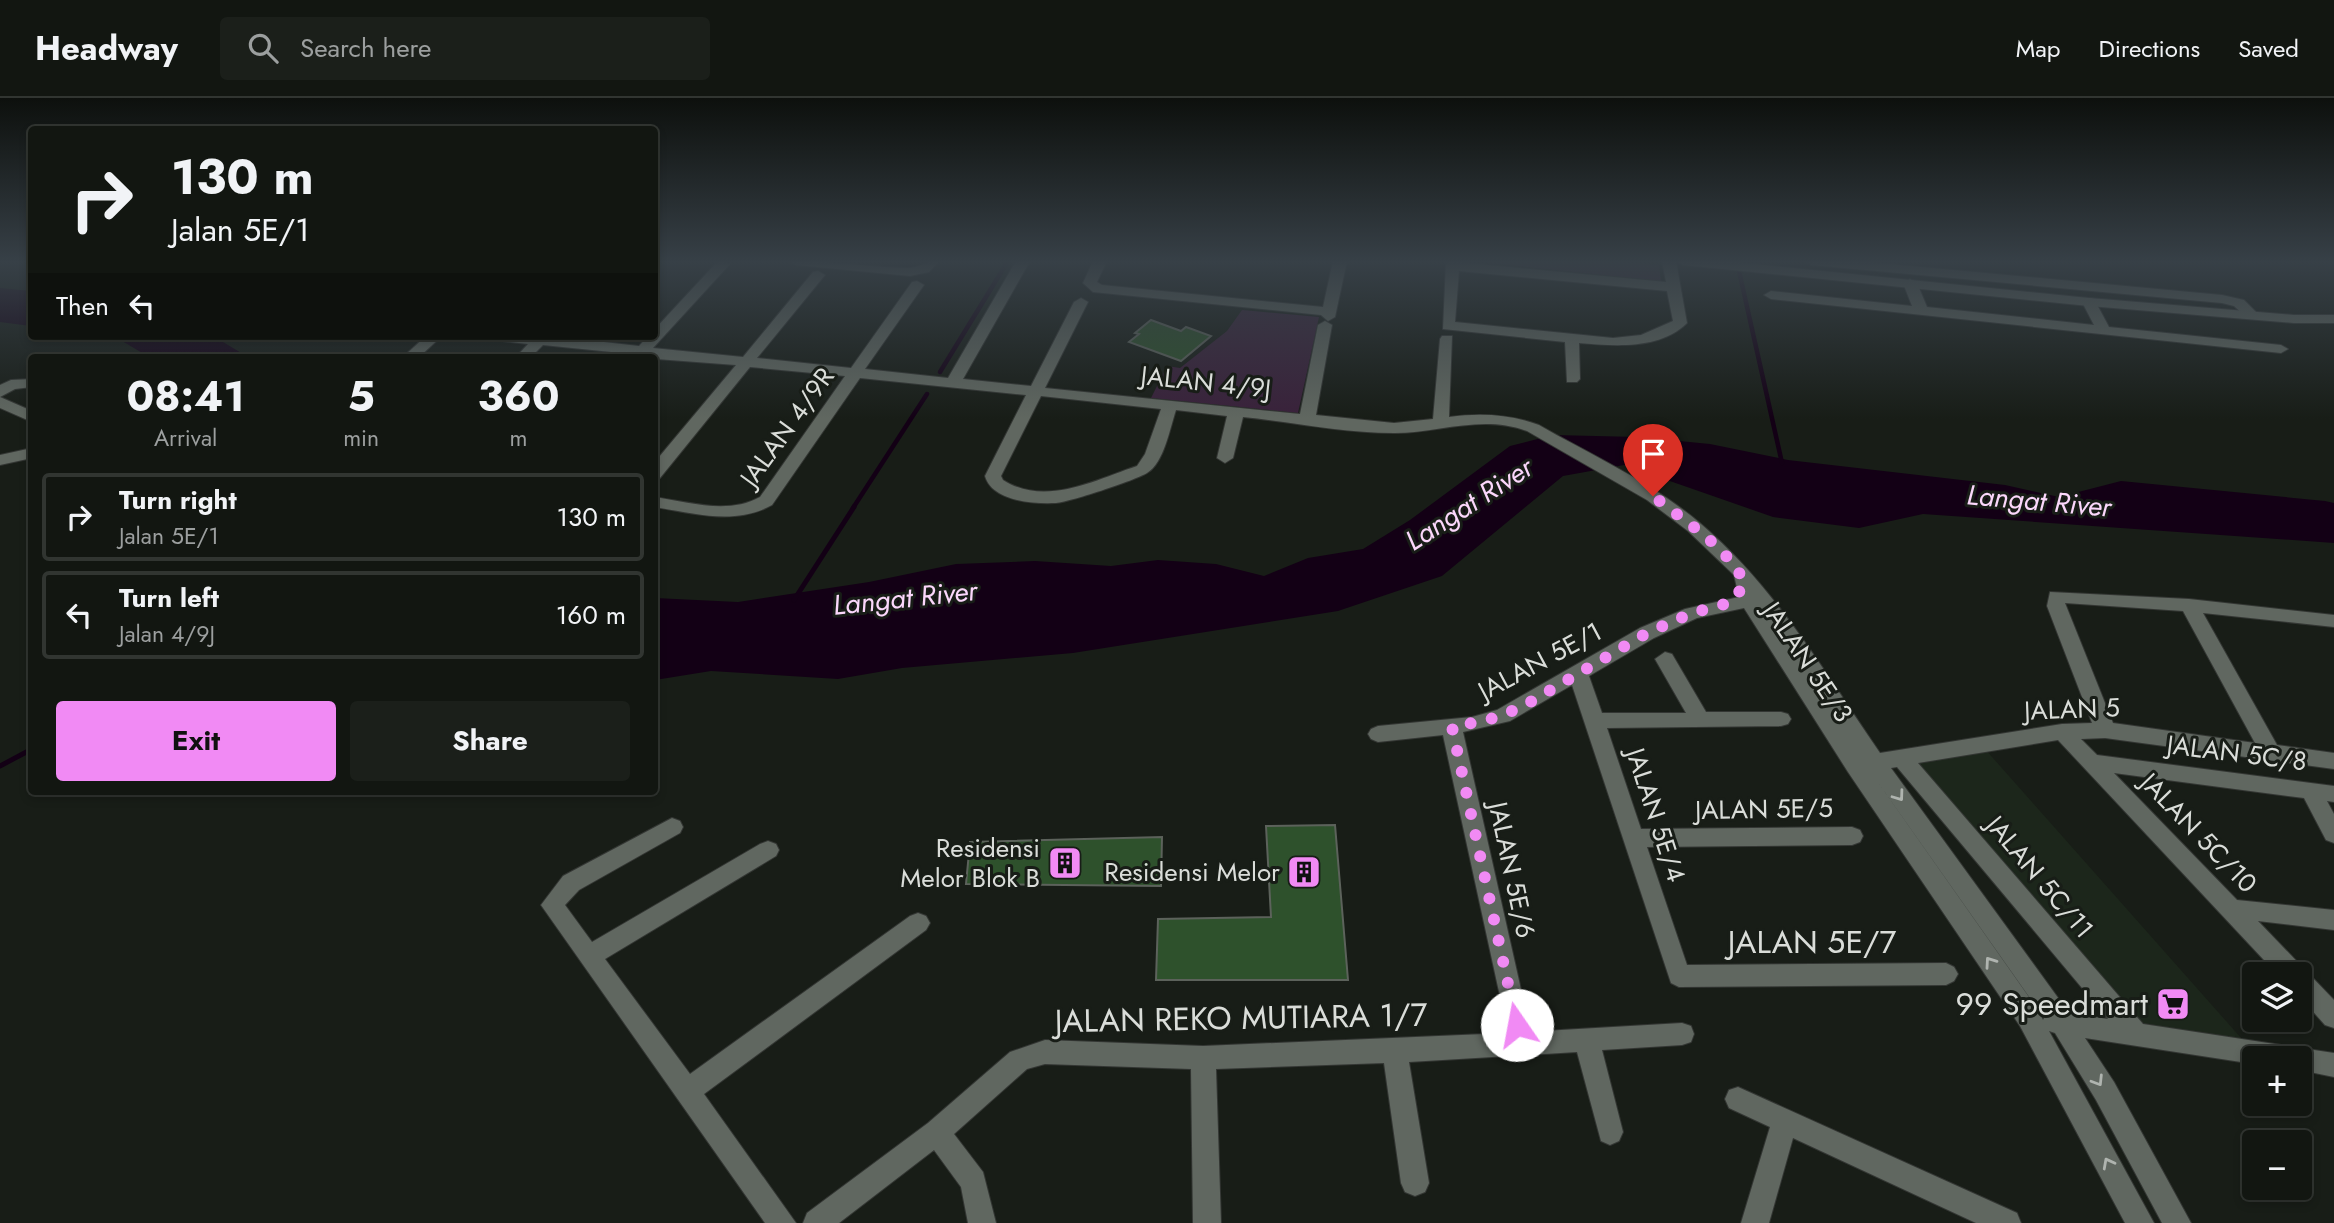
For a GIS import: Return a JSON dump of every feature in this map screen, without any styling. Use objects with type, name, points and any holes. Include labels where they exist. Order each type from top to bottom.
[{"type":"street","points":[[658,334],[677,314]]},
{"type":"street","points":[[658,469],[787,314]]},
{"type":"street","name":"JALAN 4/9R","points":[[658,502],[742,513],[757,509],[766,501],[898,314]]},
{"type":"street","points":[[960,384],[996,314]]},
{"type":"street","points":[[1075,314],[993,476],[995,483],[1011,493],[1056,498],[1143,469],[1153,454],[1170,405]]},
{"type":"street","points":[[1290,314],[1327,318]]},
{"type":"street","points":[[1307,419],[1328,314]]},
{"type":"street","points":[[1449,314],[1448,326],[1629,341],[1644,339],[1680,323],[1678,314]]},
{"type":"street","points":[[1945,314],[2281,349]]},
{"type":"street","points":[[2095,314],[2104,330]]},
{"type":"street","points":[[2224,314],[2334,319]]},
{"type":"street","points":[[1572,338],[1572,379]]},
{"type":"street","points":[[1441,422],[1447,339]]},
{"type":"street","points":[[414,354],[430,340]]},
{"type":"street","points":[[526,354],[540,340]]},
{"type":"street","name":"JALAN 4/9J","points":[[554,340],[640,354]]},
{"type":"street","points":[[640,354],[653,340]]},
{"type":"street","name":"JALAN 4/9J","points":[[658,355],[1405,428],[1465,419],[1497,419],[1532,428],[1653,496],[1693,527],[1749,588]]},
{"type":"street","points":[[0,392],[11,385],[28,383]]},
{"type":"street","points":[[0,401],[28,415]]},
{"type":"street","points":[[1224,458],[1236,412]]},
{"type":"street","points":[[0,460],[28,454]]},
{"type":"street","name":"JALAN 5E/1","points":[[1378,734],[1452,727],[1503,716],[1647,633],[1692,613],[1724,604],[1749,588]]},
{"type":"street","name":"JALAN 5E/3","points":[[1749,588],[1763,622],[1865,764],[2062,1023],[2105,1091],[2177,1223]]},
{"type":"street","name":"JALAN 5E/3","points":[[1749,588],[2029,1018],[2140,1223]]},
{"type":"street","points":[[2105,730],[2056,606],[2056,596],[2189,605],[2334,621]]},
{"type":"street","points":[[1724,604],[1763,622]]},
{"type":"street","points":[[2189,605],[2271,753]]},
{"type":"street","points":[[1665,659],[1700,720]]},
{"type":"street","name":"JALAN 5E/4","points":[[1578,673],[1597,721],[1679,976]]},
{"type":"street","name":"JALAN 5E/3","points":[[1597,721],[1781,719]]},
{"type":"street","name":"JALAN 5E/6","points":[[1452,727],[1517,1025]]},
{"type":"street","name":"JALAN 5","points":[[1865,764],[2062,732],[2105,730],[2334,761]]},
{"type":"street","name":"JALAN 5C/10","points":[[2062,732],[2282,962]]},
{"type":"street","name":"JALAN 5C/11","points":[[1902,758],[2135,1033]]},
{"type":"street","name":"JALAN 5C/8","points":[[2090,762],[2334,794]]},
{"type":"street","points":[[2311,791],[2334,834]]},
{"type":"street","points":[[672,827],[571,883],[552,905],[587,957],[782,1223]]},
{"type":"street","name":"JALAN 5E/5","points":[[1635,838],[1852,836]]},
{"type":"street","points":[[587,957],[768,850]]},
{"type":"street","points":[[2232,909],[2334,920]]},
{"type":"street","points":[[686,1092],[918,923]]},
{"type":"street","name":"JALAN 5E/7","points":[[1679,976],[1946,974]]},
{"type":"street","points":[[2312,994],[2334,1017]]},
{"type":"street","points":[[2029,1018],[2242,1050]]},
{"type":"street","name":"JALAN REKO MUTIARA 1/7","points":[[817,1223],[937,1132],[1019,1060],[1045,1052],[1203,1058],[1395,1051],[1682,1034]]},
{"type":"street","points":[[1587,1040],[1610,1132]]},
{"type":"street","points":[[1395,1051],[1415,1183]]},
{"type":"street","points":[[1203,1058],[1207,1223]]},
{"type":"street","points":[[2312,1061],[2334,1065]]},
{"type":"street","points":[[1738,1099],[2007,1223]]},
{"type":"street","points":[[1755,1223],[1785,1121]]},
{"type":"street","points":[[937,1132],[973,1181],[982,1223]]},
{"type":"shaded area","points":[[1240,314],[1319,317],[1298,413],[1151,398],[1167,366],[1180,368],[1227,331]]},
{"type":"shaded area","points":[[1985,749],[2242,1039],[2135,1022],[1913,762]]},
{"type":"water","points":[[0,314],[28,314],[28,326],[0,322]]},
{"type":"water","points":[[120,340],[220,340],[243,354],[144,354]]},
{"type":"water","name":"Langat River","points":[[1553,435],[1638,437],[1710,444],[1788,460],[2005,485],[2059,497],[2121,481],[2325,501],[2334,503],[2334,543],[1923,514],[1859,528],[1773,517],[1624,465],[1563,476],[1442,576],[1338,611],[1073,653],[902,668],[838,679],[711,671],[658,680],[658,598],[738,602],[869,582],[956,564],[1035,561],[1111,566],[1158,560],[1216,564],[1264,576],[1308,558],[1363,549],[1410,520],[1510,446]]},
{"type":"building","points":[[1151,320],[1181,331],[1186,327],[1211,336],[1181,361],[1129,342],[1139,334],[1135,333]]},
{"type":"building","name":"Residensi Melor","points":[[1335,825],[1348,980],[1156,980],[1158,919],[1271,917],[1266,826]]},
{"type":"building","name":"Residensi Melor Blok B","points":[[1162,837],[1161,886],[966,884],[970,842]]},
{"type":"waterway","points":[[940,372],[976,314]]},
{"type":"waterway","points":[[1749,314],[1782,463]]},
{"type":"waterway","points":[[853,508],[927,394]]},
{"type":"waterway","points":[[794,600],[854,507]]},
{"type":"waterway","points":[[0,766],[28,751]]},
{"type":"place","name":"Residensi Melor Blok B","points":[[1065,863]]},
{"type":"place","name":"Residensi Melor","points":[[1304,872]]},
{"type":"place","name":"99 Speedmart","points":[[2173,1004]]},
{"type":"route","points":[[1517,1025],[1452,727],[1503,716],[1520,708],[1647,633],[1692,613],[1729,603],[1745,585],[1739,569],[1693,527],[1653,496]]}]
